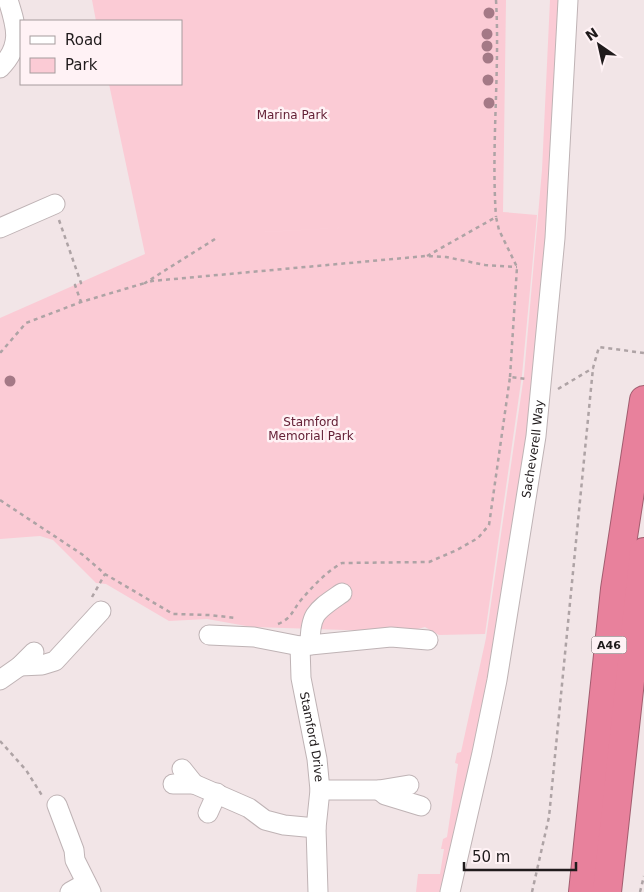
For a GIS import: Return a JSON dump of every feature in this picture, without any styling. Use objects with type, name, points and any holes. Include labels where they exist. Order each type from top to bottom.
[{"type":"highway","name":"A46","points":[[583,892],[615,588],[644,400]]},
{"type":"highway","name":"A46","points":[[607,892],[644,552]]},
{"type":"street","points":[[0,2],[7,0],[17,31],[15,46],[6,62],[0,68]]},
{"type":"street","name":"Sacheverell Way","points":[[450,892],[497,680],[532,464],[535,376],[555,238],[568,0]]},
{"type":"street","points":[[0,228],[55,204]]},
{"type":"street","name":"Stamford Drive","points":[[318,892],[316,828],[320,790],[317,759],[301,678],[305,646],[314,614],[342,594]]},
{"type":"street","points":[[20,666],[42,665],[55,661],[101,612]]},
{"type":"street","points":[[209,635],[254,638],[305,646],[391,637],[428,640]]},
{"type":"street","points":[[0,680],[20,666],[34,652]]},
{"type":"street","points":[[20,666],[34,681]]},
{"type":"street","points":[[177,777],[249,808],[265,820],[284,825],[316,828]]},
{"type":"street","points":[[320,790],[379,790],[409,785]]},
{"type":"street","points":[[379,790],[385,795],[421,806]]},
{"type":"street","points":[[208,813],[217,793]]},
{"type":"street","points":[[57,805],[74,850],[82,889]]},
{"type":"path","points":[[278,624],[292,616],[300,601],[329,570],[342,563],[429,562],[457,550],[478,538],[489,525],[510,377],[517,266],[499,230],[496,218],[494,185],[497,82],[496,0]]},
{"type":"path","points":[[55,204],[81,283],[75,285],[81,302]]},
{"type":"path","points":[[426,256],[496,218]]},
{"type":"path","points":[[145,283],[215,239]]},
{"type":"path","points":[[0,351],[26,323],[81,302],[152,281],[426,256],[446,257],[485,265],[517,266]]},
{"type":"path","points":[[532,892],[549,817],[592,368],[598,347],[644,353]]},
{"type":"path","points":[[510,377],[528,380],[535,376],[554,392],[592,368]]},
{"type":"path","points":[[0,500],[83,554],[105,574],[172,614],[210,615],[239,619]]},
{"type":"path","points":[[640,892],[644,876]]},
{"type":"green space","name":"Stamford Memorial Park","points":[[92,0],[506,0],[503,212],[537,215],[522,375],[485,634],[439,635],[425,627],[406,632],[252,627],[207,619],[169,621],[106,584],[96,583],[53,540],[40,536],[0,539],[0,318],[145,254],[109,85],[182,85],[182,20],[96,20]]},
{"type":"green space","points":[[550,0],[559,0],[546,251],[527,433],[488,678],[442,892],[416,892],[418,874],[440,874],[444,849],[441,849],[443,839],[447,837],[458,764],[455,763],[457,753],[461,752],[486,638],[524,375],[542,170]]},
{"type":"park label","name":"Marina Park","points":[[292,115]]}]
